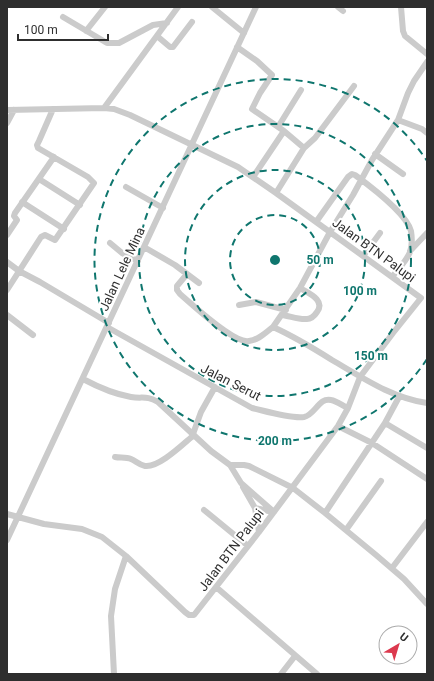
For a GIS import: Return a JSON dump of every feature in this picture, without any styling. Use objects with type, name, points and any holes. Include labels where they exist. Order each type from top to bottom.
[{"type":"street","points":[[86,31],[105,7]]},
{"type":"street","points":[[104,108],[178,7]]},
{"type":"street","points":[[212,7],[244,33]]},
{"type":"street","name":"Jalan Lele Mina","points":[[7,540],[256,7]]},
{"type":"street","points":[[401,7],[403,31],[405,36],[427,54]]},
{"type":"street","points":[[63,17],[103,42],[115,44],[153,25],[167,23]]},
{"type":"street","points":[[157,36],[170,47],[173,47],[192,22]]},
{"type":"street","points":[[237,47],[271,73],[271,78],[260,93],[252,109],[284,131],[304,148]]},
{"type":"street","points":[[187,274],[178,286],[177,290],[227,332],[241,340],[248,342],[257,339],[273,327],[300,288],[330,232],[398,120],[414,81],[427,62]]},
{"type":"street","points":[[276,192],[304,148],[315,138],[354,86]]},
{"type":"street","points":[[278,127],[301,90]]},
{"type":"street","name":"Jalan BTN Palupi","points":[[7,514],[44,524],[87,530],[102,537],[126,556],[189,615],[192,616],[197,613],[338,426],[348,408],[360,377],[421,298],[276,192],[238,167],[130,115],[114,109],[104,108],[10,110]]},
{"type":"street","points":[[7,290],[41,237],[45,235],[55,240],[64,229],[94,182],[54,157],[41,151],[37,145],[53,109]]},
{"type":"street","points":[[7,123],[10,110]]},
{"type":"street","points":[[398,120],[425,131],[427,124]]},
{"type":"street","points":[[253,177],[284,131]]},
{"type":"street","points":[[376,154],[403,174]]},
{"type":"street","points":[[7,235],[17,220],[14,215],[54,157]]},
{"type":"street","points":[[316,222],[350,175],[355,175],[362,180],[398,212],[411,230],[410,251],[405,262],[392,277]]},
{"type":"street","points":[[38,179],[80,205]]},
{"type":"street","points":[[126,187],[163,208]]},
{"type":"street","points":[[22,202],[64,229]]},
{"type":"street","points":[[410,251],[427,233]]},
{"type":"street","points":[[363,256],[380,234]]},
{"type":"street","points":[[110,243],[122,253],[138,261]]},
{"type":"street","points":[[144,247],[175,265],[199,283]]},
{"type":"street","name":"Jalan Serut","points":[[7,262],[19,271],[40,282],[108,325],[252,408],[299,417],[306,417],[311,414],[322,402],[327,400],[332,400],[348,408]]},
{"type":"street","points":[[239,305],[256,302],[308,319],[317,312],[320,306],[318,300],[300,288]]},
{"type":"street","points":[[421,298],[427,302]]},
{"type":"street","points":[[7,315],[33,334]]},
{"type":"street","points":[[273,327],[360,377],[399,397],[427,403]]},
{"type":"street","points":[[83,379],[105,390],[118,394],[131,397],[151,398],[158,402],[211,451],[230,465],[255,508],[259,532]]},
{"type":"street","points":[[115,457],[125,458],[144,466],[149,466],[156,464],[169,456],[194,434],[201,412],[215,387]]},
{"type":"street","points":[[325,513],[385,423],[399,397]]},
{"type":"street","points":[[385,423],[427,448]]},
{"type":"street","points":[[338,426],[372,443],[427,479]]},
{"type":"street","points":[[230,465],[249,466],[292,488],[392,568],[427,604]]},
{"type":"street","points":[[346,530],[381,481]]},
{"type":"street","points":[[241,483],[273,512]]},
{"type":"street","points":[[255,508],[273,512]]},
{"type":"street","points":[[204,510],[248,546]]},
{"type":"street","points":[[392,568],[427,522]]},
{"type":"street","points":[[114,674],[111,616],[115,589],[126,556]]},
{"type":"street","points":[[216,587],[317,674]]},
{"type":"street","points":[[281,674],[295,656]]}]
